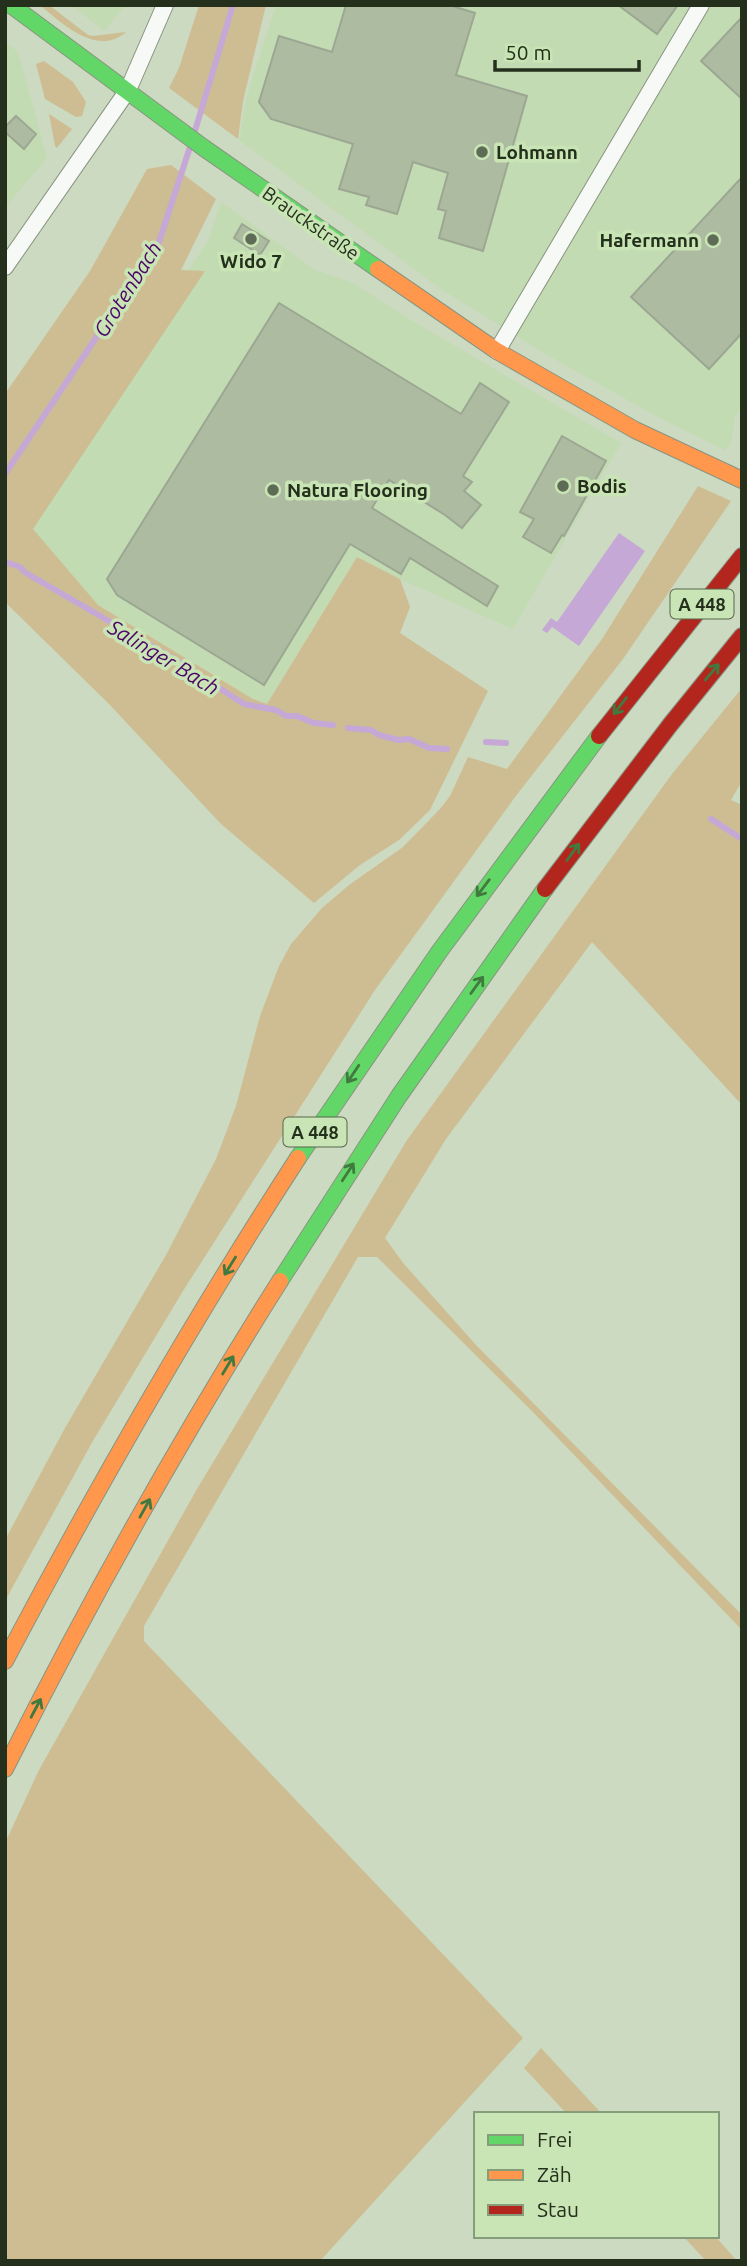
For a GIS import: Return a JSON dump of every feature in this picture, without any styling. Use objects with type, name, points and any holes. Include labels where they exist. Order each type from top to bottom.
[{"type":"main road","name":"Brauckstraße","points":[[11,5],[204,148],[497,351],[635,430],[742,480]]},
{"type":"main road","name":"A 448","points":[[5,1661],[130,1431],[218,1284],[360,1063],[474,900],[557,788],[637,683],[742,556]]},
{"type":"main road","name":"A 448","points":[[5,1769],[165,1472],[339,1186],[422,1063],[593,824],[674,718],[742,636]]},
{"type":"street","points":[[5,267],[128,90],[165,5]]},
{"type":"street","points":[[497,351],[701,5]]},
{"type":"shaded area","points":[[40,5],[49,5],[88,35],[126,32],[115,39],[92,39],[69,28]]},
{"type":"shaded area","points":[[72,5],[125,5],[104,31]]},
{"type":"shaded area","points":[[199,5],[266,5],[243,101],[238,139],[169,88],[179,68]]},
{"type":"shaded area","points":[[276,5],[742,5],[742,409],[735,416],[731,444],[725,450],[658,417],[549,356],[441,289],[239,140],[247,96]]},
{"type":"shaded area","points":[[5,42],[18,52],[47,158],[5,207]]},
{"type":"shaded area","points":[[44,61],[73,82],[86,102],[82,116],[76,117],[45,99],[36,64]]},
{"type":"shaded area","points":[[49,114],[72,129],[57,148],[55,146]]},
{"type":"shaded area","points":[[171,165],[216,199],[181,270],[205,271],[33,529],[98,605],[253,699],[267,704],[357,557],[400,579],[410,607],[400,633],[488,691],[430,810],[399,840],[360,865],[314,903],[220,823],[110,705],[5,602],[5,394],[90,271],[147,169]]},
{"type":"shaded area","points":[[221,202],[315,270],[353,283],[414,322],[621,443],[513,629],[357,557],[267,704],[253,699],[98,605],[5,544],[208,241]]},
{"type":"shaded area","points":[[698,486],[731,501],[623,659],[515,797],[375,990],[183,1291],[94,1439],[5,1601],[5,1540],[65,1428],[166,1255],[216,1159],[236,1106],[260,1016],[279,966],[291,944],[322,908],[349,885],[403,847],[440,809],[450,796],[468,757],[507,769],[602,639]]},
{"type":"shaded area","points":[[619,533],[645,551],[579,646],[552,627],[547,633],[542,630],[551,618],[557,622]]},
{"type":"shaded area","points":[[742,688],[742,781],[731,800],[742,805],[742,1105],[592,942],[446,1139],[385,1238],[404,1264],[476,1345],[742,1615],[742,1630],[532,1411],[377,1257],[358,1257],[144,1626],[144,1641],[523,2038],[320,2261],[5,2261],[5,1843],[39,1770],[197,1489],[407,1140],[672,774]]},
{"type":"shaded area","points":[[541,2048],[600,2112],[565,2112],[524,2068]]},
{"type":"shaded area","points":[[685,2238],[717,2238],[737,2261],[706,2261]]},
{"type":"building","points":[[346,5],[449,5],[475,13],[456,75],[527,96],[483,251],[439,238],[446,211],[438,209],[448,173],[413,162],[397,214],[366,205],[369,197],[339,189],[353,144],[271,119],[259,102],[279,36],[332,52]]},
{"type":"building","points":[[618,5],[678,5],[657,34]]},
{"type":"building","points":[[742,17],[742,99],[701,61]]},
{"type":"building","points":[[16,116],[36,134],[24,149],[5,132],[5,127]]},
{"type":"building","name":"Hafermann","points":[[742,177],[742,333],[709,369],[631,297]]},
{"type":"building","name":"Wido 7","points":[[242,224],[269,241],[260,255],[234,238]]},
{"type":"building","name":"Natura Flooring","points":[[279,303],[461,414],[480,383],[509,402],[463,476],[472,482],[464,491],[481,505],[462,528],[389,480],[372,508],[498,586],[487,606],[410,558],[401,574],[350,544],[264,685],[117,595],[107,579]]},
{"type":"building","name":"Bodis","points":[[562,436],[606,461],[564,536],[562,535],[551,553],[523,537],[534,519],[520,512]]},
{"type":"waterway","name":"Grotenbach","points":[[194,134],[233,5]]},
{"type":"waterway","name":"Grotenbach","points":[[5,474],[158,245],[191,144]]},
{"type":"waterway","name":"Salinger Bach","points":[[5,562],[20,567],[244,704],[276,710],[286,716],[297,716],[314,723],[333,725]]},
{"type":"waterway","name":"Salinger Bach","points":[[348,728],[371,730],[399,740],[409,739],[429,748],[447,749]]},
{"type":"waterway","name":"Salinger Bach","points":[[486,742],[506,743]]},
{"type":"waterway","name":"Salinger Bach","points":[[711,819],[742,839]]},
{"type":"traffic: fast","points":[[11,5],[204,148],[378,269]]},
{"type":"traffic: fast","points":[[298,1158],[439,952],[599,736]]},
{"type":"traffic: fast","points":[[280,1281],[399,1096],[545,889]]},
{"type":"traffic: slow","points":[[378,269],[497,351],[635,430],[742,480]]},
{"type":"traffic: slow","points":[[5,1661],[146,1406],[220,1281],[298,1158]]},
{"type":"traffic: slow","points":[[5,1769],[136,1522],[280,1281]]},
{"type":"traffic: jam","points":[[599,736],[742,556]]},
{"type":"traffic: jam","points":[[545,889],[670,725],[742,636]]},
{"type":"place","name":"Lohmann","points":[[482,152]]},
{"type":"place","name":"Wido 7","points":[[251,239]]},
{"type":"place","name":"Hafermann","points":[[713,240]]},
{"type":"place","name":"Bodis","points":[[563,486]]},
{"type":"place","name":"Natura Flooring","points":[[273,490]]}]
